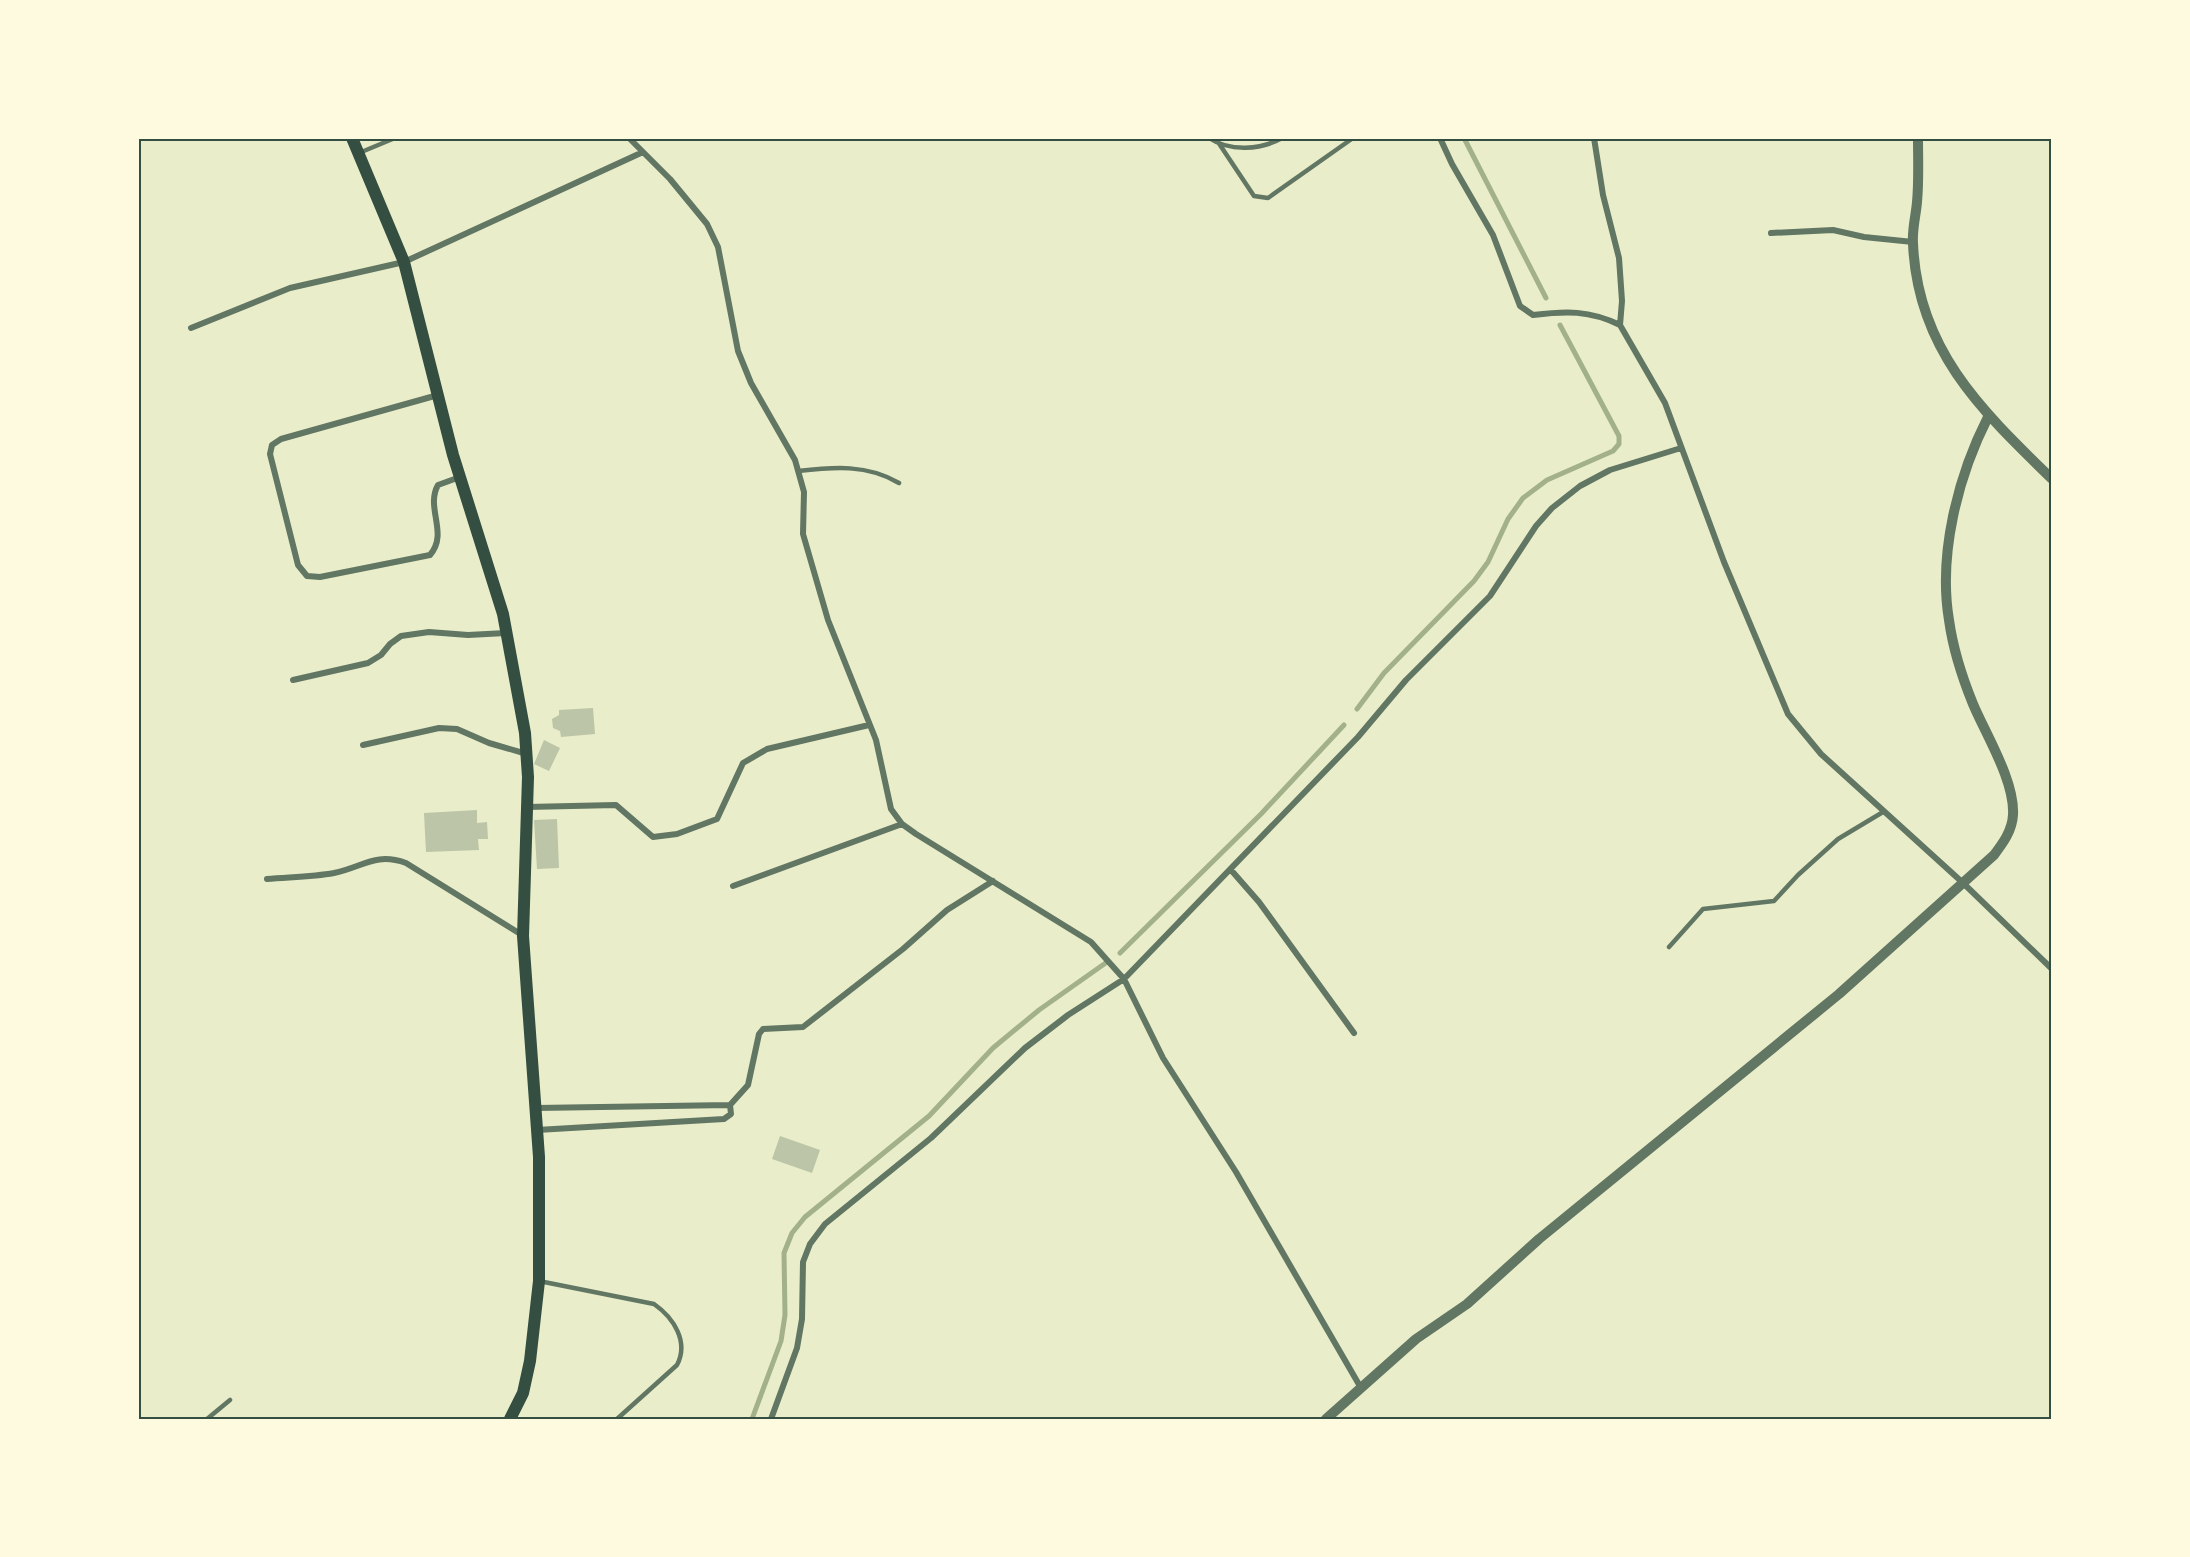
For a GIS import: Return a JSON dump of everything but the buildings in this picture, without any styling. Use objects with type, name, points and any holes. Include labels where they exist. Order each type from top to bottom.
[{"type":"main road","points":[[352,138],[404,262],[460,477],[507,633],[521,702],[527,754],[523,936],[537,1130],[539,1281],[530,1361],[523,1393],[510,1419]]},
{"type":"street","points":[[628,138],[670,179],[711,232],[718,247],[738,351],[751,383],[795,460],[804,492],[803,534],[828,620],[876,740],[891,809],[902,824],[1091,942],[1124,979],[1163,1058],[1236,1172],[1361,1388]]},
{"type":"street","points":[[1440,138],[1452,165],[1493,235],[1520,306],[1533,315],[1568,310],[1587,312],[1620,325]]},
{"type":"street","points":[[1594,138],[1603,195],[1619,258],[1622,301],[1620,325],[1665,403],[1724,562],[1788,714],[1804,737],[1883,812],[1962,882],[2052,969]]},
{"type":"street","points":[[1918,138],[1917,200],[1913,242],[1925,311],[1939,345],[1956,376],[1988,417],[2052,479]]},
{"type":"street","points":[[191,328],[290,288],[404,262],[643,153]]},
{"type":"street","points":[[1771,233],[1833,230],[1864,237],[1913,242]]},
{"type":"street","points":[[438,395],[281,439],[272,445],[270,454],[298,565],[307,576],[320,577],[430,555],[436,548],[439,536],[434,492],[438,485],[460,477]]},
{"type":"street","points":[[1326,1419],[1416,1339],[1467,1304],[1539,1239],[1839,994],[1994,855],[2007,838],[2013,815],[2010,793],[1958,662],[1948,619],[1947,571],[1953,525],[1974,444],[1988,417]]},
{"type":"street","points":[[771,1419],[796,1348],[802,1319],[803,1262],[810,1244],[825,1224],[931,1138],[1025,1048],[1068,1015],[1124,979],[1358,737],[1406,680],[1490,596],[1536,526],[1552,508],[1580,486],[1610,470],[1681,448]]},
{"type":"street","points":[[292,680],[368,663],[381,655],[401,636],[429,632],[468,635],[507,633]]},
{"type":"street","points":[[527,807],[616,805],[653,837],[677,834],[717,819],[743,763],[767,749],[869,724]]},
{"type":"street","points":[[363,745],[439,728],[457,729],[527,754]]},
{"type":"street","points":[[733,886],[902,824]]},
{"type":"street","points":[[267,879],[331,873],[380,857],[392,858],[406,863],[523,936]]},
{"type":"street","points":[[1231,870],[1259,902],[1354,1033]]},
{"type":"street","points":[[537,1130],[724,1119],[730,1114],[730,1105],[748,1085],[759,1034],[763,1029],[803,1027],[903,949],[947,910],[993,881]]},
{"type":"street","points":[[535,1108],[730,1105]]},
{"type":"lane","points":[[359,153],[395,138]]},
{"type":"lane","points":[[1209,138],[1235,148],[1270,145],[1282,138]]},
{"type":"lane","points":[[1218,142],[1254,196],[1268,198],[1353,138]]},
{"type":"lane","points":[[798,471],[839,466],[881,472],[899,483]]},
{"type":"lane","points":[[1669,947],[1703,909],[1774,901],[1798,875],[1838,839],[1883,812]]},
{"type":"lane","points":[[539,1281],[654,1304],[665,1312],[682,1340],[682,1355],[677,1365],[617,1419]]},
{"type":"lane","points":[[207,1419],[230,1400]]},
{"type":"waterway","points":[[1464,138],[1546,298]]},
{"type":"waterway","points":[[1357,709],[1384,673],[1474,581],[1488,562],[1508,519],[1523,498],[1547,480],[1613,451],[1619,444],[1619,436],[1560,325]]},
{"type":"waterway","points":[[1120,953],[1261,814],[1344,725]]},
{"type":"waterway","points":[[752,1419],[781,1341],[785,1315],[784,1253],[792,1233],[805,1217],[929,1116],[993,1048],[1039,1010],[1107,962]]}]
